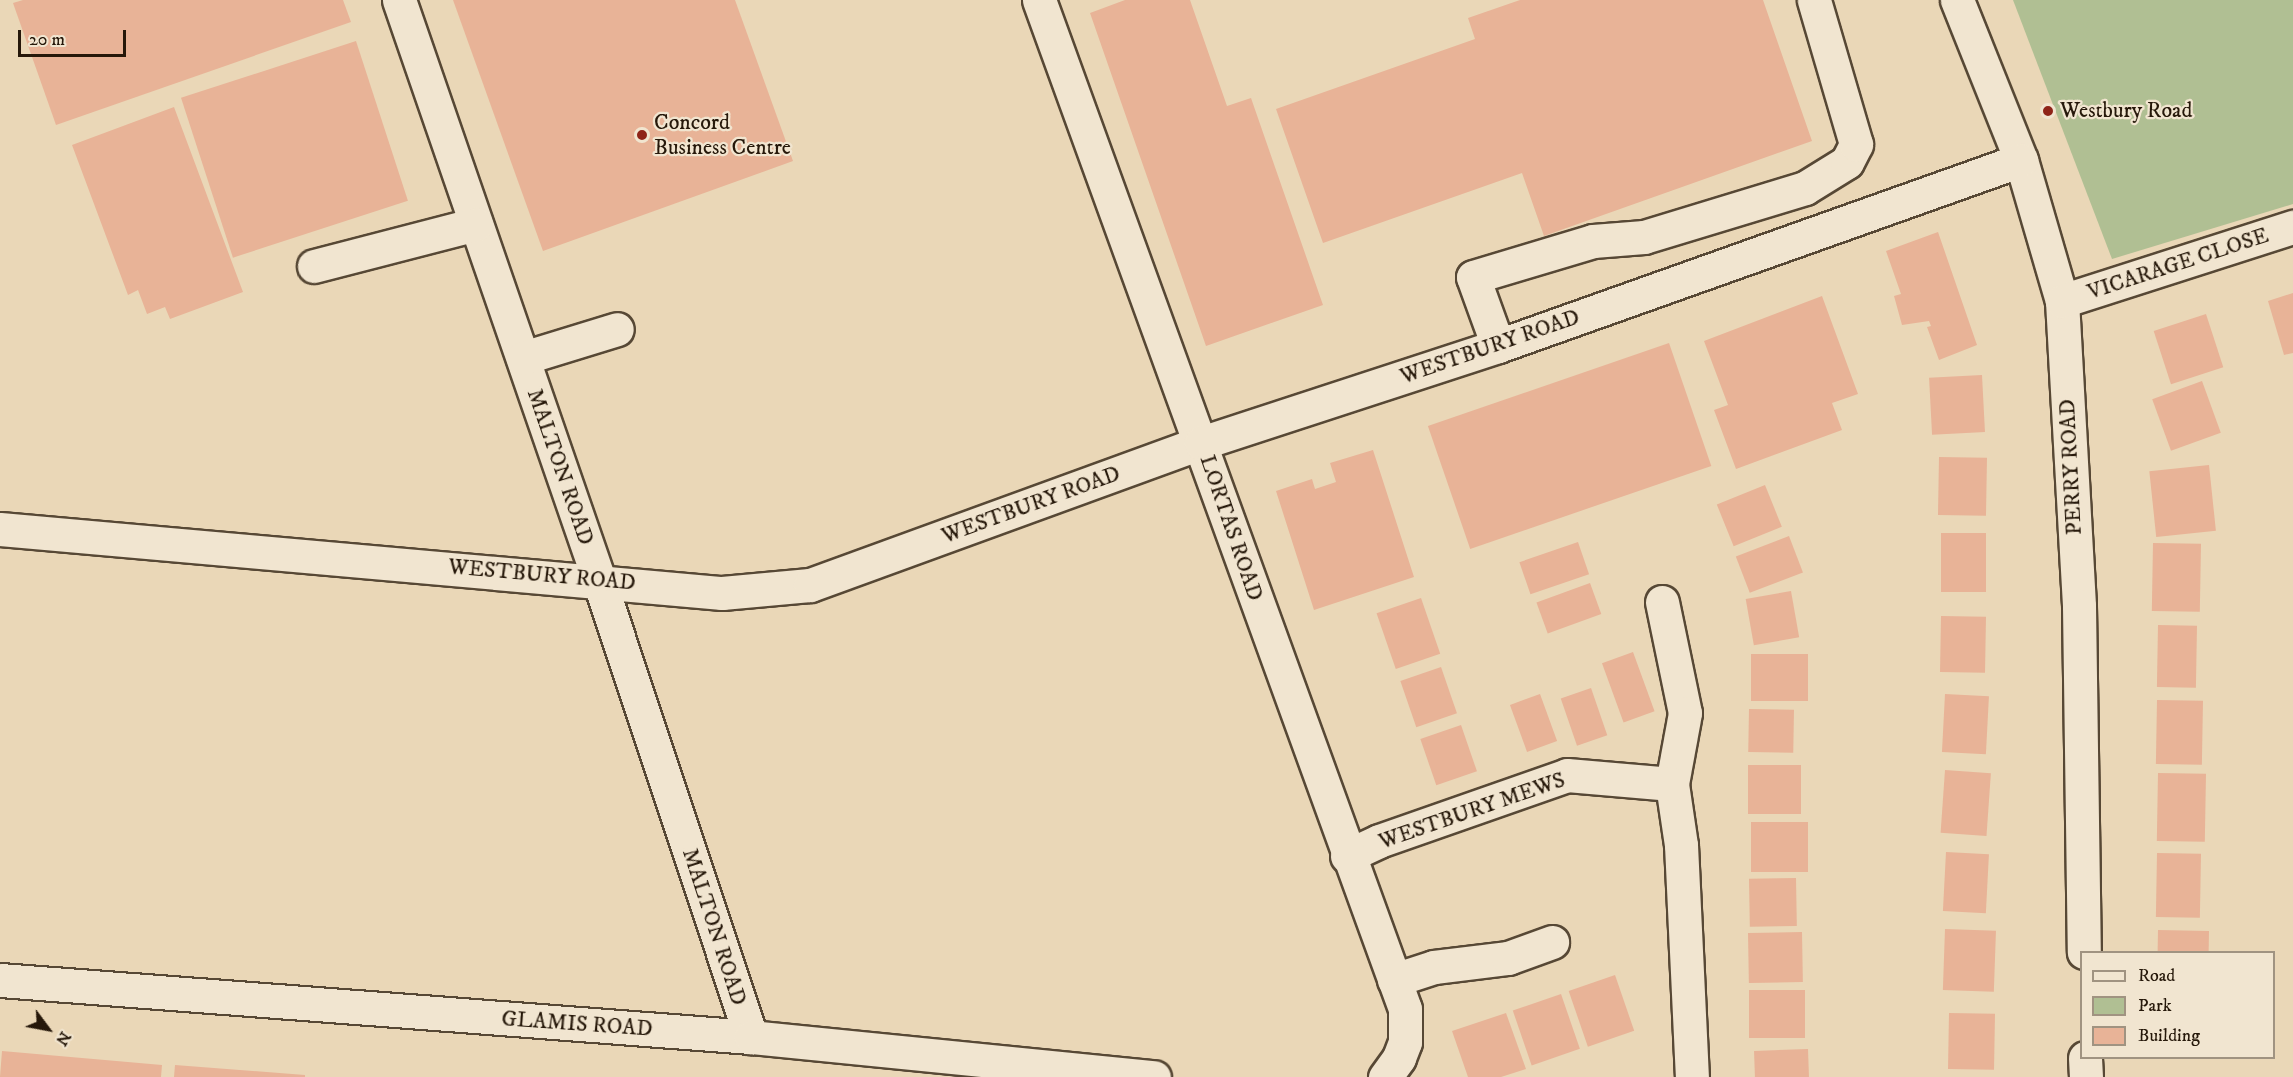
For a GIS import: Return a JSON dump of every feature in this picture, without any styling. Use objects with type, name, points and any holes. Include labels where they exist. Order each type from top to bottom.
[{"type":"street","name":"MALTON ROAD","points":[[399,0],[599,579],[751,1037]]},
{"type":"street","name":"LORTAS ROAD","points":[[1040,0],[1201,443],[1347,856],[1394,980],[1407,1026],[1392,1067]]},
{"type":"street","points":[[1498,346],[1473,277],[1593,242],[1644,237],[1805,188],[1847,162],[1856,144],[1814,0]]},
{"type":"street","name":"PERRY ROAD","points":[[1957,0],[2021,160],[2062,302],[2079,606],[2084,951]]},
{"type":"street","name":"WESTBURY ROAD","points":[[0,529],[599,579],[722,592],[810,585],[1201,443],[1498,346],[2021,160]]},
{"type":"street","points":[[315,266],[476,225]]},
{"type":"street","name":"VICARAGE CLOSE","points":[[2062,302],[2293,227]]},
{"type":"street","points":[[523,358],[617,329]]},
{"type":"street","points":[[1662,602],[1685,713],[1672,784],[1681,845],[1692,1077]]},
{"type":"street","name":"WESTBURY MEWS","points":[[1347,856],[1379,841],[1567,775],[1672,784]]},
{"type":"street","points":[[1394,980],[1434,967],[1509,957],[1552,942]]},
{"type":"street","name":"GLAMIS ROAD","points":[[0,980],[751,1037],[1154,1077]]},
{"type":"street","points":[[2085,1059],[2086,1077]]},
{"type":"green space","points":[[2013,0],[2293,0],[2293,204],[2112,259]]},
{"type":"building","points":[[23,0],[343,0],[351,22],[56,125],[13,3]]},
{"type":"building","name":"Concord Business Centre","points":[[453,0],[735,0],[793,161],[543,251]]},
{"type":"building","points":[[1125,0],[1190,0],[1227,106],[1251,98],[1323,305],[1206,346],[1090,13]]},
{"type":"building","points":[[1520,0],[1763,0],[1812,141],[1544,236],[1522,173],[1323,243],[1276,109],[1475,39],[1468,18]]},
{"type":"building","points":[[356,41],[408,201],[233,258],[181,98]]},
{"type":"building","points":[[174,107],[243,292],[170,319],[165,307],[147,314],[138,290],[128,295],[72,145]]},
{"type":"building","points":[[1938,232],[1977,345],[1939,360],[1927,327],[1931,326],[1929,321],[1902,325],[1894,296],[1901,294],[1886,251]]},
{"type":"building","points":[[2293,293],[2293,353],[2284,355],[2268,301]]},
{"type":"building","points":[[1822,296],[1858,394],[1832,403],[1842,430],[1736,469],[1714,410],[1728,405],[1704,341]]},
{"type":"building","points":[[2206,314],[2223,367],[2171,384],[2154,331]]},
{"type":"building","points":[[1669,343],[1711,466],[1470,549],[1428,426]]},
{"type":"building","points":[[1982,375],[1985,432],[1932,435],[1929,378]]},
{"type":"building","points":[[2202,381],[2221,433],[2171,451],[2152,399]]},
{"type":"building","points":[[1373,450],[1414,577],[1314,610],[1276,491],[1312,479],[1315,489],[1336,482],[1330,463]]},
{"type":"building","points":[[1939,457],[1987,458],[1986,516],[1938,515]]},
{"type":"building","points":[[2209,465],[2216,531],[2156,537],[2149,471]]},
{"type":"building","points":[[1765,485],[1782,527],[1734,546],[1717,504]]},
{"type":"building","points":[[1941,533],[1986,533],[1986,592],[1941,592]]},
{"type":"building","points":[[1789,536],[1803,572],[1750,593],[1736,556]]},
{"type":"building","points":[[1578,542],[1589,574],[1530,594],[1519,562]]},
{"type":"building","points":[[2153,543],[2201,544],[2200,612],[2152,611]]},
{"type":"building","points":[[1590,583],[1601,614],[1548,634],[1536,602]]},
{"type":"building","points":[[1791,591],[1799,637],[1754,645],[1746,599]]},
{"type":"building","points":[[1421,598],[1440,654],[1396,669],[1377,613]]},
{"type":"building","points":[[1941,616],[1986,617],[1985,673],[1940,672]]},
{"type":"building","points":[[2158,625],[2197,626],[2196,688],[2157,687]]},
{"type":"building","points":[[1633,652],[1655,711],[1624,722],[1602,663]]},
{"type":"building","points":[[1751,654],[1808,654],[1808,701],[1751,701]]},
{"type":"building","points":[[1441,667],[1457,713],[1416,727],[1400,681]]},
{"type":"building","points":[[1591,688],[1607,735],[1577,746],[1561,698]]},
{"type":"building","points":[[1540,694],[1557,741],[1527,752],[1510,705]]},
{"type":"building","points":[[1945,694],[1989,696],[1986,754],[1942,752]]},
{"type":"building","points":[[2157,700],[2203,701],[2202,765],[2156,764]]},
{"type":"building","points":[[1749,709],[1794,710],[1793,753],[1748,752]]},
{"type":"building","points":[[1461,725],[1477,771],[1436,785],[1420,739]]},
{"type":"building","points":[[1748,765],[1801,765],[1801,814],[1748,814]]},
{"type":"building","points":[[1945,770],[1991,773],[1986,836],[1941,833]]},
{"type":"building","points":[[2158,773],[2206,774],[2205,842],[2157,841]]},
{"type":"building","points":[[1751,822],[1808,822],[1808,872],[1751,872]]},
{"type":"building","points":[[1946,852],[1989,854],[1986,913],[1943,911]]},
{"type":"building","points":[[2157,853],[2201,854],[2200,918],[2156,917]]},
{"type":"building","points":[[1796,878],[1797,926],[1750,927],[1749,879]]},
{"type":"building","points":[[1945,929],[1996,931],[1994,992],[1943,990]]},
{"type":"building","points":[[2158,930],[2209,931],[2209,951],[2158,951]]},
{"type":"building","points":[[1802,932],[1803,982],[1749,983],[1748,933]]},
{"type":"building","points":[[1615,975],[1634,1031],[1588,1047],[1569,991]]},
{"type":"building","points":[[1749,990],[1805,990],[1805,1038],[1749,1038]]},
{"type":"building","points":[[1561,994],[1580,1049],[1532,1065],[1513,1011]]},
{"type":"building","points":[[1506,1013],[1526,1069],[1501,1077],[1468,1077],[1452,1031]]},
{"type":"building","points":[[1949,1013],[1995,1014],[1994,1070],[1948,1069]]},
{"type":"building","points":[[1808,1049],[1809,1077],[1755,1077],[1754,1051]]},
{"type":"building","points":[[2,1051],[162,1065],[161,1077],[0,1077]]},
{"type":"building","points":[[175,1065],[305,1075],[305,1077],[174,1077]]},
{"type":"place","name":"Westbury Road","points":[[2048,111]]},
{"type":"place","name":"Concord Business Centre","points":[[642,135]]}]
